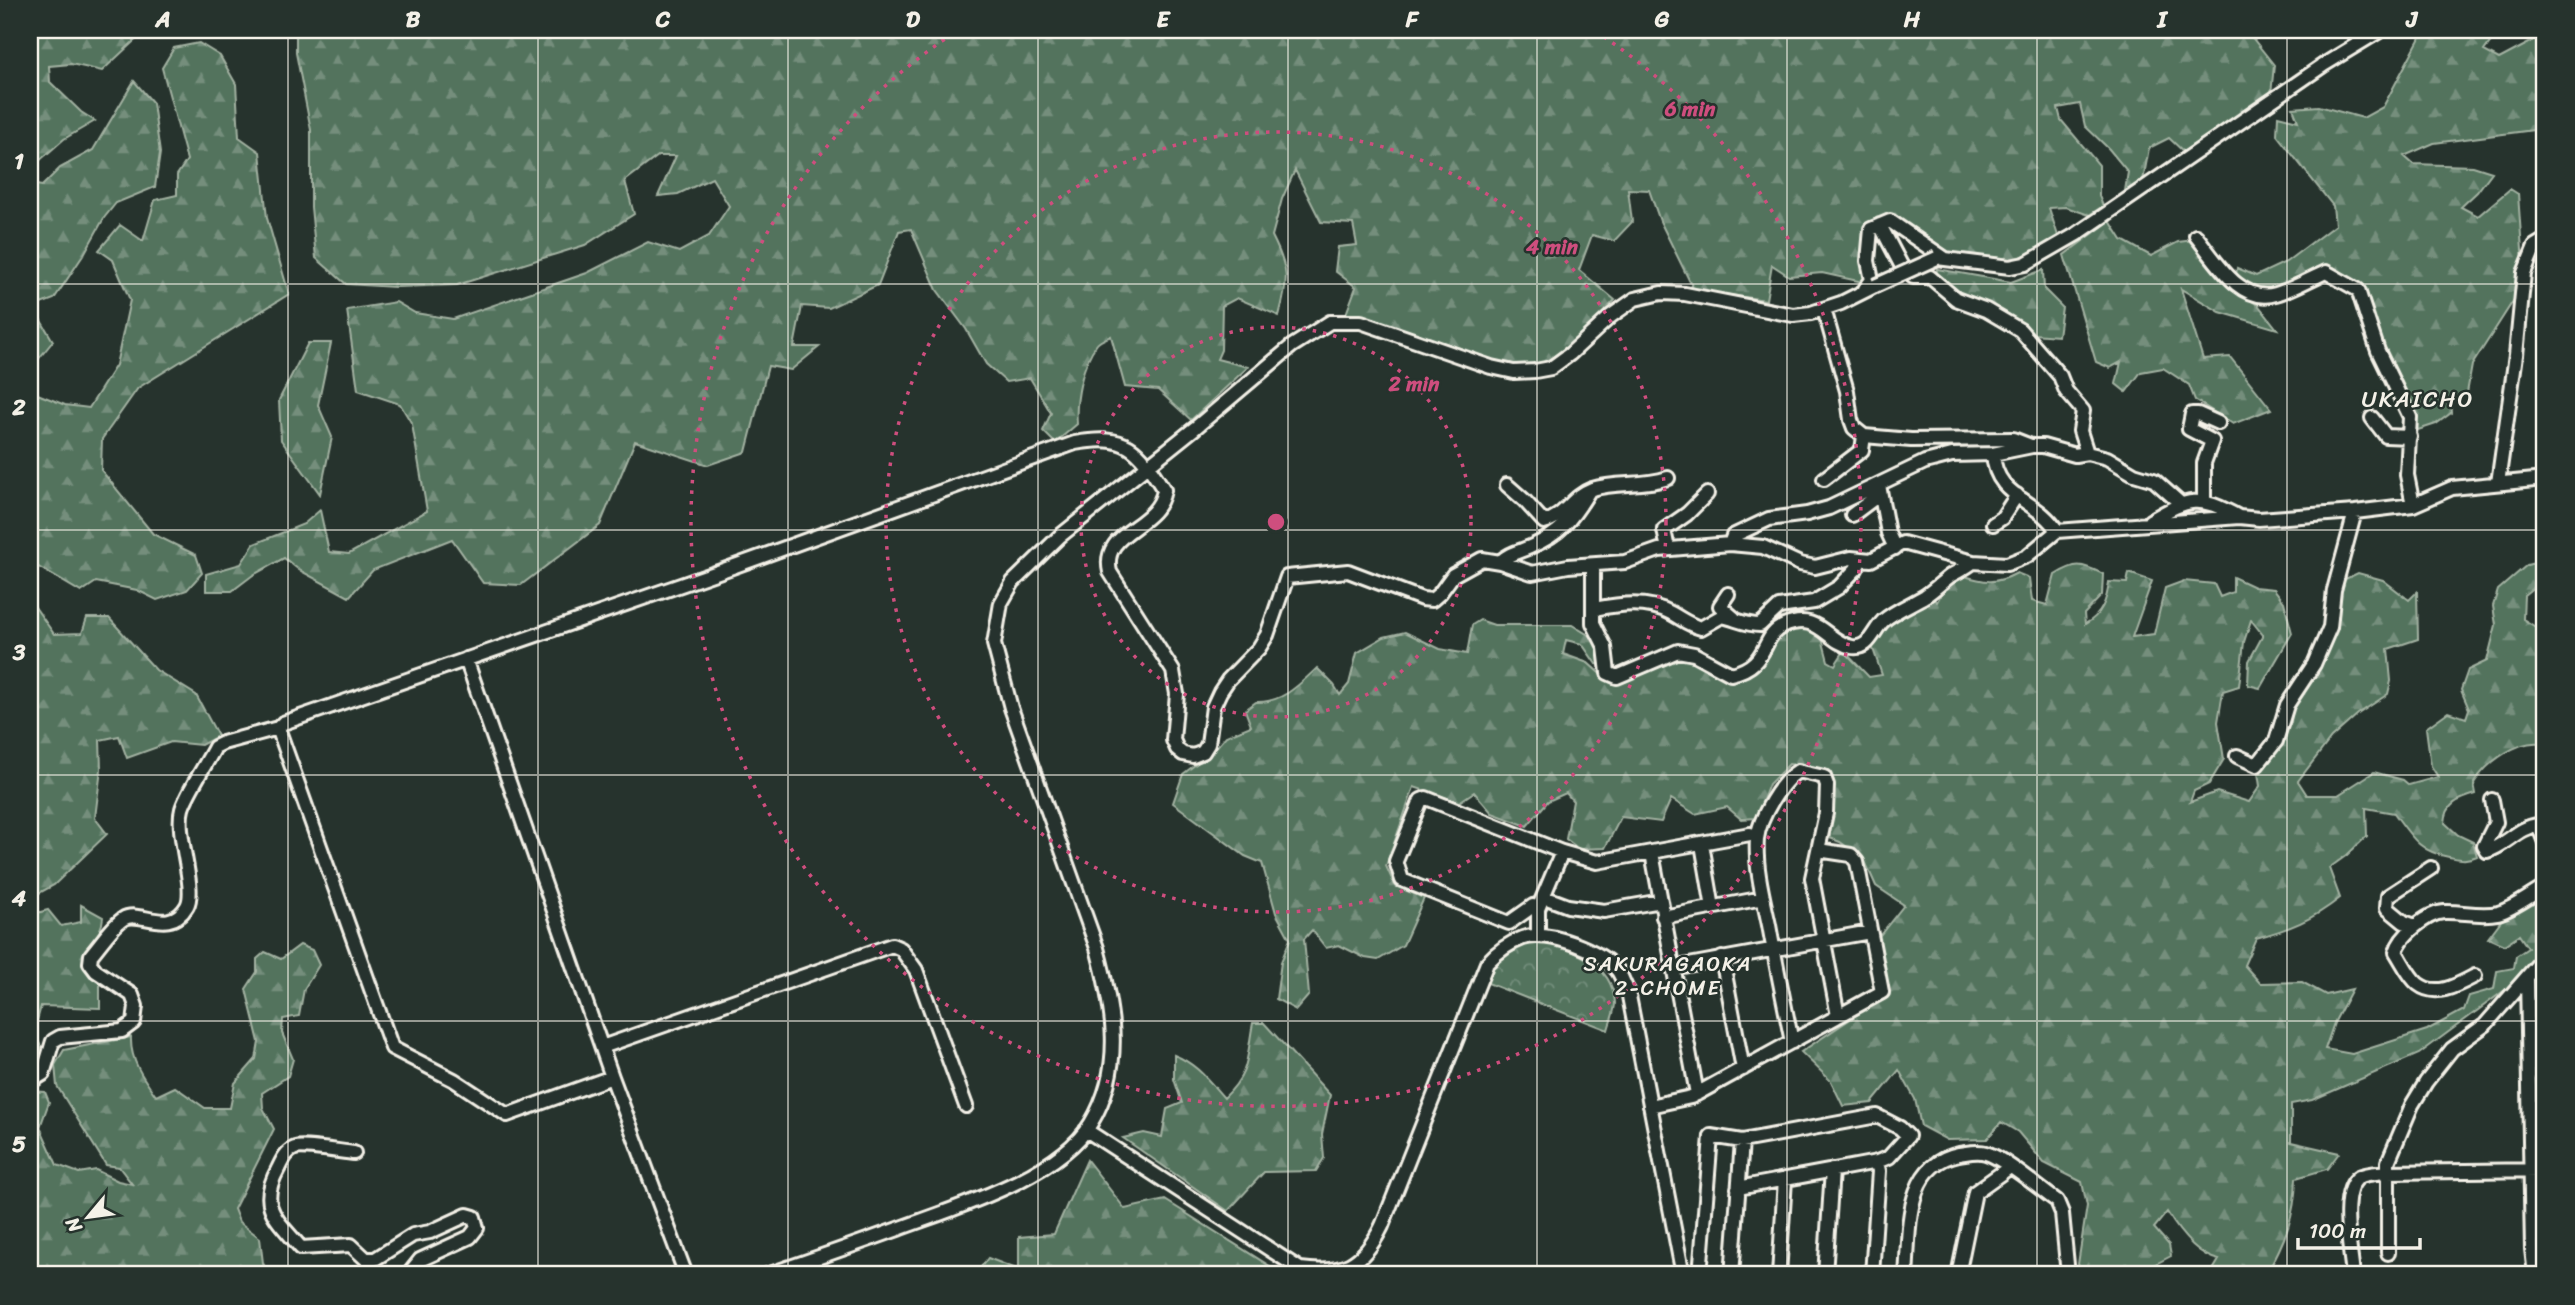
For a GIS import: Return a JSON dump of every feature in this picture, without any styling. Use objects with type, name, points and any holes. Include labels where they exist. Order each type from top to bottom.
[{"type":"street","points":[[1863,292],[1872,280],[1868,261],[1871,229],[1890,221],[1941,258],[1990,266],[2010,267],[2025,264],[2077,234],[2325,64],[2381,30]]},
{"type":"street","points":[[1880,225],[1901,265],[1913,277],[1930,276],[1956,299],[1986,310],[2020,330],[2060,376],[2066,391],[2083,411],[2080,431],[2087,453]]},
{"type":"street","points":[[2196,236],[2229,276],[2248,293],[2264,296],[2276,294],[2326,272],[2358,290],[2378,351],[2410,417],[2407,475],[2413,505]]},
{"type":"street","points":[[2498,483],[2516,355],[2524,273],[2535,246],[2545,240]]},
{"type":"street","points":[[767,1275],[950,1210],[1014,1183],[1054,1161],[1086,1130],[1104,1091],[1113,1050],[1114,1023],[1108,988],[1097,948],[1012,708],[994,643],[1000,603],[1013,582],[1060,536],[1292,346],[1330,322],[1361,321],[1491,368],[1514,372],[1551,368],[1635,299],[1661,293],[1685,294],[1793,315],[1824,309],[1941,258]]},
{"type":"street","points":[[1824,309],[1847,391],[1851,420],[1854,428],[1864,436],[1911,440],[2013,439],[2032,446]]},
{"type":"street","points":[[2204,501],[2204,463],[2212,441],[2189,429],[2192,414],[2218,423]]},
{"type":"street","points":[[2372,418],[2386,436],[2410,437]]},
{"type":"street","points":[[1824,479],[1862,450],[1864,436]]},
{"type":"street","points":[[30,1082],[43,1074],[53,1041],[60,1037],[122,1031],[134,1023],[136,1006],[132,995],[96,971],[90,963],[91,956],[123,918],[131,916],[159,922],[169,920],[186,908],[189,900],[182,847],[181,810],[215,747],[278,728],[284,723],[721,571],[1075,443],[1101,439],[1124,442],[1148,464],[1164,490],[1157,508],[1110,548],[1107,559],[1110,572],[1173,671],[1177,694],[1173,740],[1183,754],[1193,756],[1203,752],[1208,744],[1213,707],[1228,680],[1259,648],[1267,635],[1287,576],[1348,571],[1422,599],[1432,600],[1453,575],[1482,559],[1532,573],[1568,566],[1625,562],[1668,549],[1730,544],[1763,547],[1800,564],[1815,567],[1851,558],[1871,561],[1903,543],[1973,562],[2016,562],[2057,531],[2239,517],[2259,519],[2356,513],[2413,505],[2452,488],[2545,479]]},
{"type":"street","points":[[1852,515],[1879,490],[1925,462],[1952,455],[1993,454],[2032,446],[2107,458],[2134,474],[2154,480],[2181,504]]},
{"type":"street","points":[[1993,454],[2001,482],[2051,521],[2057,531]]},
{"type":"street","points":[[1507,485],[1544,522],[1556,519],[1574,498],[1589,491],[1650,484],[1668,478]]},
{"type":"street","points":[[1730,544],[1733,536],[1769,519],[1807,514],[1879,490]]},
{"type":"street","points":[[1879,490],[1888,533],[1895,548]]},
{"type":"street","points":[[1500,562],[1506,556],[1550,538],[1567,526],[1589,491]]},
{"type":"street","points":[[1668,549],[1664,530],[1687,514],[1707,494]]},
{"type":"street","points":[[1993,524],[2002,518],[2017,495]]},
{"type":"street","points":[[2147,523],[2181,504],[2204,501],[2239,517]]},
{"type":"street","points":[[2237,756],[2257,765],[2276,741],[2287,705],[2314,664],[2330,627],[2334,590],[2356,513]]},
{"type":"street","points":[[1728,594],[1720,606],[1744,625],[1760,625],[1779,607],[1814,602],[1839,587],[1856,569],[1861,559]]},
{"type":"street","points":[[1593,565],[1593,623],[1605,647],[1608,673],[1617,677],[1678,651],[1694,654],[1731,674],[1758,662],[1771,636],[1786,624],[1803,622],[1818,625],[1841,643],[1854,647],[1866,645],[1884,621],[1973,562]]},
{"type":"street","points":[[1594,609],[1624,603],[1643,604],[1669,612],[1689,625],[1701,628],[1722,616],[1734,618]]},
{"type":"street","points":[[466,659],[612,1077],[686,1275]]},
{"type":"street","points":[[278,728],[392,1048],[454,1080],[507,1115],[612,1077]]},
{"type":"street","points":[[1792,1042],[1763,898],[1757,836],[1767,810],[1788,776],[1798,771],[1824,777],[1827,785],[1826,813],[1812,878],[1838,1016]]},
{"type":"street","points":[[1661,901],[1604,911],[1541,903],[1509,923],[1402,880],[1396,861],[1421,800],[1426,798],[1562,852],[1597,862],[1749,834],[1757,836]]},
{"type":"street","points":[[2492,800],[2496,822],[2484,846],[2487,851],[2497,849],[2529,826],[2538,825],[2545,842]]},
{"type":"street","points":[[1703,844],[1713,908]]},
{"type":"street","points":[[1650,1107],[1697,1094],[1882,992],[1857,862],[1851,855],[1818,850]]},
{"type":"street","points":[[1538,936],[1541,903],[1562,852]]},
{"type":"street","points":[[1652,853],[1697,1094]]},
{"type":"street","points":[[2415,926],[2404,922],[2387,908],[2388,896],[2431,868]]},
{"type":"street","points":[[2475,976],[2449,990],[2417,984],[2396,952],[2398,943],[2415,926],[2441,912],[2469,915],[2500,912],[2545,887]]},
{"type":"street","points":[[1663,917],[1763,898]]},
{"type":"street","points":[[1672,968],[1870,932]]},
{"type":"street","points":[[1086,1130],[1300,1269],[1322,1272],[1343,1269],[1360,1259],[1373,1245],[1382,1226],[1487,963],[1495,954],[1524,937],[1549,937],[1597,953],[1617,970],[1628,991],[1683,1275]]},
{"type":"street","points":[[602,1046],[892,945],[901,949],[916,970],[966,1106]]},
{"type":"street","points":[[2388,1252],[2387,1172],[2399,1132],[2426,1082],[2452,1049],[2485,1025],[2540,962],[2545,950]]},
{"type":"street","points":[[1722,958],[1743,1069]]},
{"type":"street","points":[[2528,977],[2539,1170],[2531,1224],[2536,1275]]},
{"type":"street","points":[[1700,1275],[1711,1136],[1742,1141],[1877,1116],[1900,1128],[1908,1136],[1889,1157],[1877,1162],[1738,1188]]},
{"type":"street","points":[[1732,1275],[1742,1141]]},
{"type":"street","points":[[354,1153],[295,1148],[286,1153],[268,1186],[268,1201],[274,1214],[301,1248],[351,1245],[366,1259],[375,1259],[413,1234],[430,1232],[467,1215],[474,1217],[477,1228],[470,1237],[420,1260],[408,1275]]},
{"type":"street","points":[[1906,1275],[1912,1200],[1920,1180],[1948,1156],[1970,1152],[1986,1153],[2057,1201],[2062,1213],[2068,1275]]},
{"type":"street","points":[[1872,1275],[1879,1171],[1877,1162]]},
{"type":"street","points":[[1958,1275],[1975,1192],[2010,1167]]},
{"type":"street","points":[[1825,1275],[1832,1170]]},
{"type":"street","points":[[2353,1275],[2347,1199],[2351,1185],[2361,1176],[2387,1172],[2539,1170]]},
{"type":"street","points":[[1779,1275],[1785,1179]]},
{"type":"street","points":[[2531,1224],[2545,1224]]},
{"type":"green space","points":[[30,30],[146,30],[102,71],[71,64],[49,66],[50,82],[81,112],[95,121],[64,139],[30,169]]},
{"type":"green space","points":[[290,30],[2246,30],[2274,65],[2271,94],[2186,154],[2169,138],[2149,148],[2143,181],[2125,191],[2128,172],[2085,126],[2080,104],[2058,108],[2061,120],[2099,165],[2099,196],[2103,206],[2089,215],[2066,207],[2049,208],[2059,239],[2033,254],[2009,259],[1939,252],[1889,217],[1868,227],[1867,283],[1822,273],[1789,276],[1772,265],[1766,300],[1694,290],[1660,221],[1649,190],[1628,189],[1632,222],[1614,241],[1592,235],[1579,270],[1615,300],[1589,328],[1559,354],[1525,367],[1493,363],[1364,315],[1346,314],[1356,287],[1335,271],[1338,247],[1357,245],[1353,224],[1321,222],[1295,170],[1282,199],[1272,236],[1286,275],[1279,316],[1237,298],[1222,306],[1221,350],[1217,359],[1248,367],[1191,420],[1158,390],[1125,387],[1111,336],[1098,343],[1087,361],[1078,394],[1077,424],[1055,443],[1043,431],[1051,413],[1030,378],[1006,382],[986,364],[966,329],[937,290],[911,229],[899,231],[878,285],[829,308],[802,306],[794,347],[819,347],[791,370],[768,366],[746,452],[708,465],[635,441],[600,525],[521,585],[483,583],[452,539],[373,570],[349,597],[299,570],[284,558],[253,575],[232,591],[206,591],[206,574],[241,564],[254,544],[304,524],[320,510],[329,552],[349,554],[427,511],[412,424],[400,404],[358,390],[347,310],[396,302],[415,313],[453,319],[587,273],[648,242],[679,252],[709,236],[729,206],[712,178],[678,194],[658,196],[676,156],[658,156],[625,181],[634,214],[585,245],[457,285],[396,287],[346,284],[316,258],[311,207],[311,130],[296,53],[296,35]]},
{"type":"green space","points":[[2424,30],[2499,30],[2484,51],[2499,59],[2533,41],[2536,30],[2545,30],[2545,116],[2541,129],[2434,143],[2404,156],[2413,164],[2473,166],[2492,172],[2461,207],[2478,216],[2510,189],[2518,194],[2523,264],[2515,298],[2472,365],[2467,393],[2450,401],[2451,413],[2436,424],[2415,431],[2409,407],[2386,357],[2365,291],[2334,267],[2277,287],[2256,291],[2236,275],[2237,268],[2256,276],[2286,262],[2335,225],[2333,206],[2277,135],[2278,116],[2298,121],[2293,108],[2319,106],[2363,118],[2383,107]]},
{"type":"green space","points":[[199,43],[220,56],[236,84],[239,137],[260,152],[267,218],[289,294],[138,388],[102,439],[101,470],[153,534],[196,555],[202,573],[187,590],[157,600],[137,590],[96,582],[81,592],[30,562],[30,391],[65,405],[89,408],[116,365],[130,300],[113,260],[99,250],[120,225],[143,241],[155,200],[177,195],[177,175],[187,160],[162,68],[174,48]]},
{"type":"green space","points":[[134,81],[153,103],[160,153],[155,187],[116,203],[54,299],[33,307],[53,341],[37,361],[30,356],[30,184],[42,186],[60,168],[93,150]]},
{"type":"green space","points":[[2110,221],[2122,240],[2151,256],[2178,242],[2194,240],[2237,291],[2259,306],[2277,329],[2220,312],[2181,289],[2203,359],[2230,357],[2271,409],[2233,424],[2195,400],[2189,385],[2163,368],[2141,372],[2126,392],[2116,384],[2121,362],[2110,368],[2096,362],[2064,255]]},
{"type":"green space","points":[[1937,269],[2011,282],[2043,270],[2044,289],[2062,307],[2058,336],[2033,334],[1960,296],[1936,277]]},
{"type":"green space","points":[[308,343],[331,343],[318,405],[332,437],[320,494],[281,440],[279,400]]},
{"type":"green space","points":[[2535,563],[2545,578],[2524,595],[2523,619],[2545,633],[2545,744],[2525,744],[2505,753],[2479,775],[2474,783],[2476,794],[2451,806],[2445,823],[2458,835],[2473,842],[2477,856],[2460,859],[2439,855],[2417,842],[2394,813],[2366,808],[2367,836],[2329,868],[2340,898],[2300,923],[2256,938],[2244,965],[2260,983],[2302,982],[2326,995],[2352,989],[2334,1023],[2325,1049],[2352,1054],[2427,1030],[2464,1010],[2469,996],[2494,989],[2497,971],[2514,968],[2516,956],[2528,948],[2519,935],[2504,945],[2488,938],[2509,910],[2532,898],[2543,901],[2545,907],[2545,942],[2521,978],[2419,1054],[2312,1100],[2291,1104],[2291,1142],[2339,1153],[2327,1169],[2296,1178],[2294,1205],[2288,1228],[2266,1275],[2210,1275],[2219,1260],[2196,1248],[2167,1212],[2154,1228],[2169,1245],[2171,1256],[2129,1273],[2084,1275],[2078,1264],[2087,1206],[2082,1182],[2044,1163],[2018,1132],[2001,1122],[1987,1139],[1947,1140],[1921,1126],[1915,1099],[1899,1070],[1872,1103],[1843,1106],[1831,1081],[1801,1052],[1885,996],[1877,939],[1904,905],[1876,886],[1864,859],[1830,838],[1827,770],[1789,764],[1769,784],[1756,818],[1741,819],[1727,807],[1695,814],[1671,799],[1661,822],[1621,817],[1605,848],[1579,849],[1566,839],[1573,801],[1566,793],[1548,801],[1527,826],[1492,813],[1474,792],[1459,802],[1414,787],[1386,866],[1395,886],[1424,898],[1403,945],[1378,960],[1365,958],[1339,945],[1326,948],[1312,930],[1304,939],[1309,995],[1296,1010],[1276,999],[1281,962],[1290,939],[1276,913],[1262,863],[1245,856],[1173,803],[1183,774],[1213,751],[1226,736],[1251,726],[1245,710],[1256,702],[1282,696],[1317,668],[1340,695],[1349,684],[1357,653],[1384,637],[1405,632],[1440,649],[1467,654],[1472,625],[1480,620],[1494,625],[1572,625],[1595,639],[1604,665],[1596,664],[1582,644],[1566,640],[1563,654],[1588,663],[1606,679],[1619,681],[1683,653],[1730,677],[1749,676],[1761,663],[1782,628],[1819,627],[1828,661],[1835,665],[1844,651],[1869,677],[1882,675],[1872,646],[1886,625],[1931,597],[1937,602],[1944,588],[1961,575],[1989,581],[2017,573],[2029,578],[2032,601],[2047,605],[2055,575],[2074,566],[2103,574],[2102,595],[2084,614],[2085,624],[2096,616],[2103,606],[2109,582],[2127,583],[2129,573],[2152,581],[2132,637],[2154,634],[2165,588],[2184,581],[2214,584],[2220,597],[2233,592],[2233,577],[2254,587],[2274,589],[2284,602],[2292,633],[2260,688],[2248,685],[2249,661],[2263,635],[2251,620],[2244,642],[2239,686],[2223,691],[2218,722],[2224,759],[2209,784],[2194,791],[2190,802],[2217,792],[2249,802],[2260,786],[2257,766],[2277,745],[2291,723],[2293,699],[2316,667],[2341,581],[2358,573],[2383,580],[2409,600],[2417,592],[2418,639],[2388,649],[2391,681],[2388,694],[2358,714],[2331,738],[2298,781],[2307,795],[2338,795],[2374,772],[2403,780],[2409,785],[2438,777],[2431,766],[2426,728],[2448,712],[2466,718],[2469,709],[2461,690],[2468,670],[2487,661],[2496,625],[2493,606],[2498,590],[2527,565]]},
{"type":"green space","points":[[30,600],[54,634],[82,633],[87,618],[109,618],[156,670],[196,695],[218,736],[201,745],[171,742],[127,758],[119,736],[100,740],[101,769],[95,818],[107,834],[54,885],[30,898]]},
{"type":"green space","points":[[81,905],[103,917],[100,929],[82,963],[100,979],[100,1008],[41,1006],[34,1032],[43,1051],[30,1069],[30,915],[48,910],[61,926],[81,922]]},
{"type":"green space","points":[[1534,940],[1586,958],[1606,977],[1615,1003],[1608,1030],[1485,982],[1503,954]]},
{"type":"green space","points":[[300,945],[312,950],[319,965],[304,989],[299,1016],[283,1019],[282,1033],[293,1059],[288,1076],[262,1093],[263,1108],[274,1129],[234,1209],[239,1222],[260,1238],[263,1263],[268,1275],[30,1275],[30,1091],[45,1092],[49,1102],[40,1127],[57,1165],[79,1173],[96,1170],[118,1181],[132,1184],[119,1167],[106,1165],[57,1086],[55,1065],[64,1050],[131,1037],[135,1061],[156,1096],[175,1087],[205,1108],[230,1108],[235,1083],[256,1059],[259,1042],[246,989],[257,972],[257,959],[265,952],[281,959]]},
{"type":"green space","points":[[1253,1023],[1264,1023],[1330,1095],[1322,1134],[1324,1158],[1316,1171],[1264,1172],[1228,1211],[1123,1138],[1144,1133],[1162,1137],[1167,1109],[1182,1103],[1174,1079],[1174,1055],[1196,1068],[1224,1098],[1243,1072]]},
{"type":"green space","points":[[1087,1160],[1125,1209],[1165,1200],[1284,1275],[975,1275],[988,1258],[1019,1270],[1019,1237],[1054,1234]]},
{"type":"district","name":"UKAICHO","points":[[2418,399]]},
{"type":"district","name":"SAKURAGAOKA 2-CHOME","points":[[1668,976]]}]
